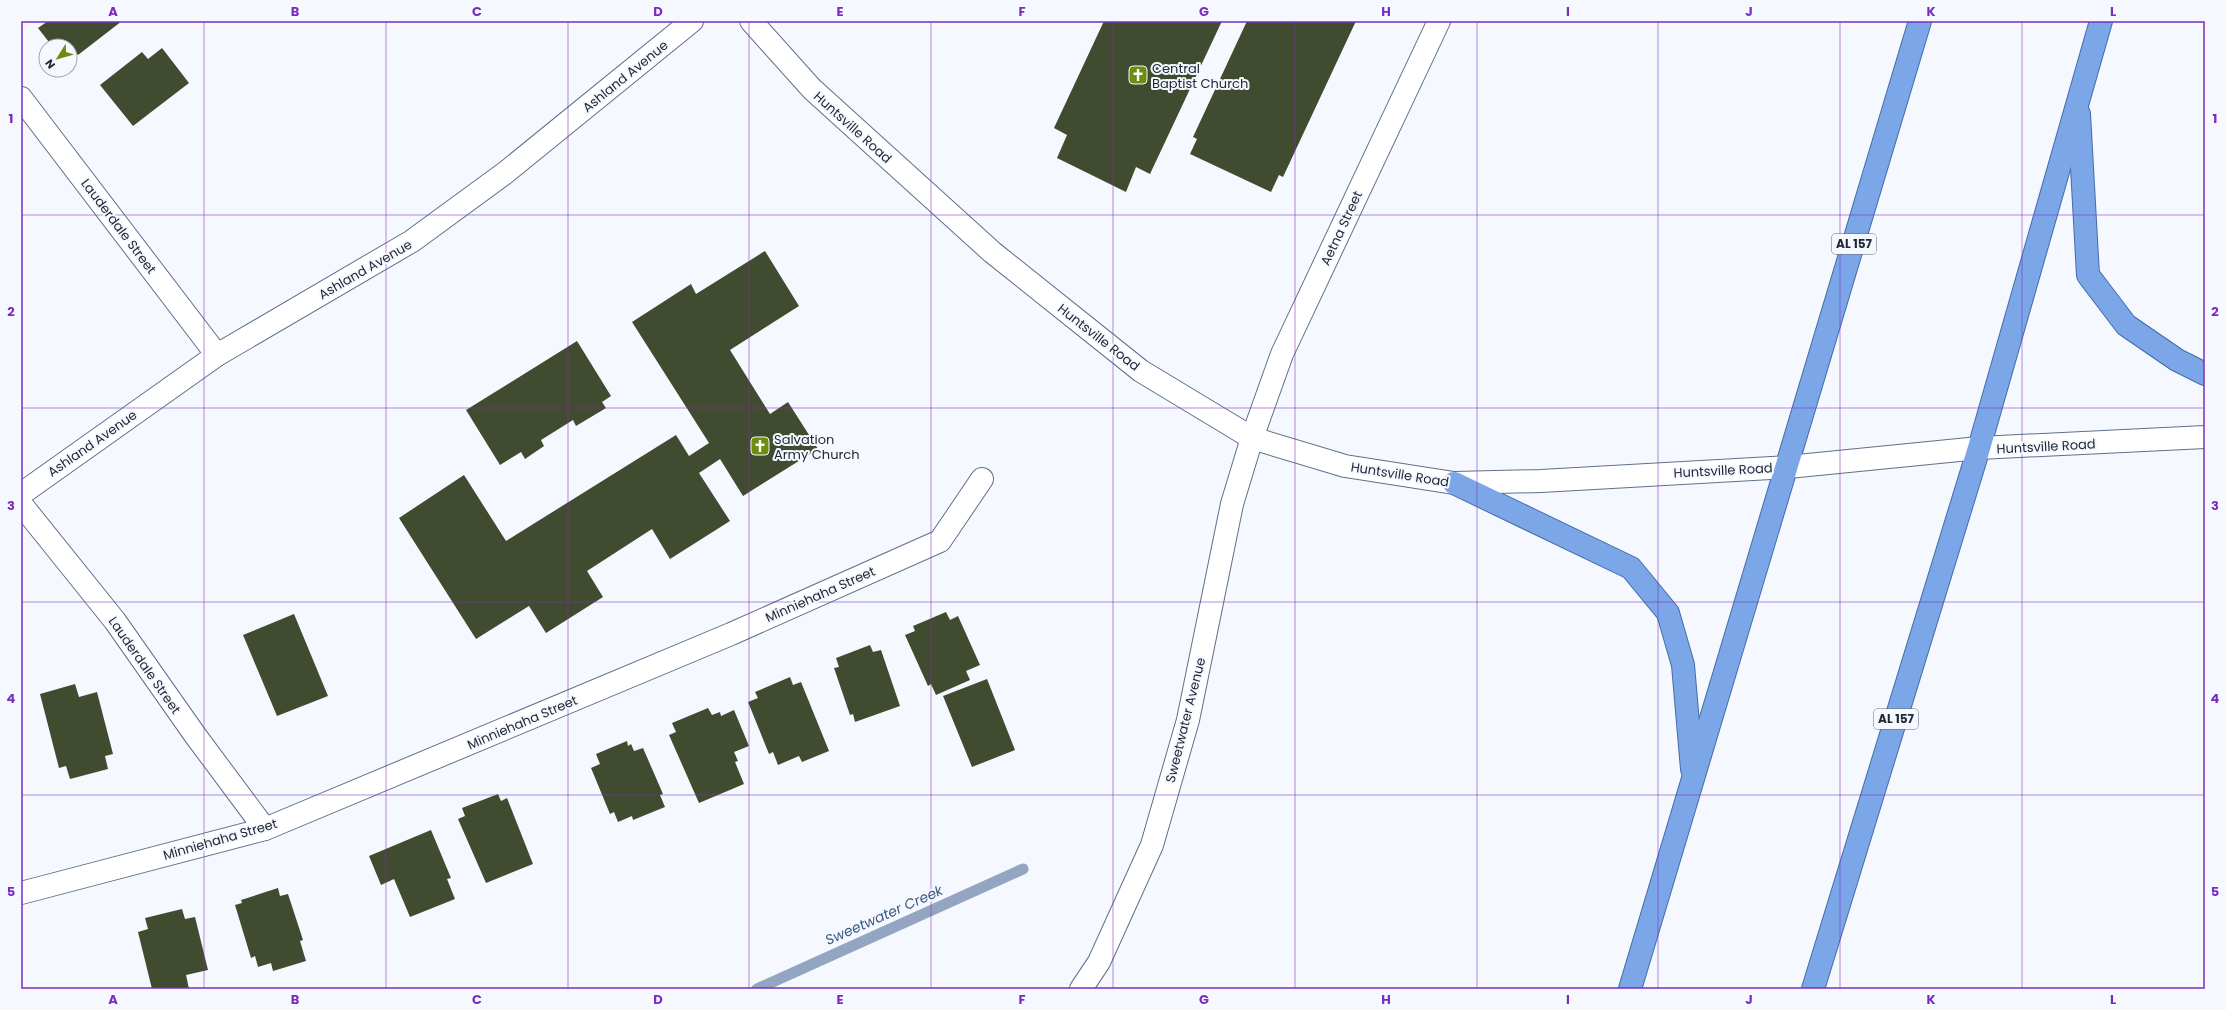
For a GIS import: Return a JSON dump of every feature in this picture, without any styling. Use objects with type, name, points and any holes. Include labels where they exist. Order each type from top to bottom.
[{"type":"highway","name":"AL 157","points":[[1630,989],[1788,467],[1920,21]]},
{"type":"highway","name":"AL 157","points":[[1813,989],[1979,448],[2078,96],[2101,21]]},
{"type":"highway","points":[[2078,96],[2088,275],[2126,325],[2177,360],[2205,374]]},
{"type":"highway","points":[[1454,483],[1631,568],[1668,613],[1683,665],[1693,781]]},
{"type":"street","name":"Ashland Avenue","points":[[21,494],[217,355],[412,242],[505,173],[692,21]]},
{"type":"street","name":"Huntsville Road","points":[[751,21],[812,90],[992,252],[1141,371],[1252,438],[1345,466],[1454,483],[1541,481],[1788,467],[1979,448],[2205,437]]},
{"type":"street","name":"Aetna Street","points":[[1252,438],[1282,354],[1439,21]]},
{"type":"street","name":"Lauderdale Street","points":[[21,98],[217,355]]},
{"type":"street","name":"Sweetwater Avenue","points":[[1081,989],[1099,962],[1152,845],[1188,720],[1232,504],[1252,438]]},
{"type":"street","name":"Minniehaha Street","points":[[21,893],[265,829],[731,634],[940,541],[982,479]]},
{"type":"street","name":"Lauderdale Street","points":[[21,504],[115,621],[195,735],[265,829]]},
{"type":"building","points":[[48,21],[122,21],[78,55],[78,38],[46,38],[38,28]]},
{"type":"building","name":"Central Baptist Church","points":[[1104,21],[1222,21],[1150,174],[1136,167],[1126,192],[1057,158],[1067,135],[1054,128]]},
{"type":"building","name":"Central Baptist Church","points":[[1247,21],[1356,21],[1283,177],[1279,175],[1271,192],[1190,154],[1197,139],[1193,137]]},
{"type":"building","points":[[162,48],[189,83],[133,126],[100,85],[142,52],[148,59]]},
{"type":"building","name":"Salvation Army Church","points":[[765,251],[799,306],[730,350],[770,414],[788,402],[818,449],[743,496],[720,459],[699,473],[730,521],[670,559],[652,529],[587,571],[603,597],[546,633],[529,606],[476,639],[399,518],[464,475],[506,541],[676,435],[689,456],[709,443],[632,322],[691,284],[696,294]]},
{"type":"building","points":[[577,341],[611,396],[602,402],[606,408],[576,426],[573,420],[541,440],[544,446],[525,459],[521,452],[500,465],[466,410]]},
{"type":"building","points":[[946,612],[950,620],[958,616],[980,665],[966,671],[970,680],[936,695],[931,684],[928,686],[905,635],[915,631],[913,626]]},
{"type":"building","points":[[294,614],[328,696],[277,716],[243,635]]},
{"type":"building","points":[[870,645],[873,652],[881,650],[900,706],[855,722],[853,714],[850,715],[834,668],[839,667],[836,658]]},
{"type":"building","points":[[790,677],[793,685],[801,682],[829,751],[802,762],[799,756],[778,765],[773,752],[769,754],[748,702],[758,698],[755,692]]},
{"type":"building","points":[[987,679],[1015,750],[972,767],[943,696]]},
{"type":"building","points":[[75,684],[79,697],[97,692],[113,754],[105,756],[108,769],[70,779],[66,766],[59,768],[40,694]]},
{"type":"building","points":[[708,708],[712,715],[720,712],[721,716],[734,710],[749,746],[734,752],[738,761],[735,762],[744,784],[699,803],[669,735],[676,732],[672,723]]},
{"type":"building","points":[[627,741],[628,746],[631,744],[634,751],[643,748],[663,794],[660,795],[665,807],[633,820],[632,816],[618,822],[614,812],[610,814],[591,768],[600,764],[596,754]]},
{"type":"building","points":[[498,794],[501,801],[507,798],[533,864],[486,883],[458,819],[465,816],[462,808]]},
{"type":"building","points":[[431,830],[451,878],[447,879],[455,899],[410,917],[394,879],[381,885],[369,856]]},
{"type":"building","points":[[278,888],[280,896],[288,894],[303,940],[300,941],[306,961],[273,971],[271,963],[258,967],[255,956],[251,958],[235,905],[242,903],[241,900]]},
{"type":"building","points":[[182,909],[185,919],[195,917],[208,970],[186,975],[189,989],[152,989],[138,932],[148,929],[145,918]]},
{"type":"waterway","name":"Sweetwater Creek","points":[[757,989],[1023,869]]},
{"type":"place","name":"Central Baptist Church","points":[[1138,75]]},
{"type":"place","name":"Salvation Army Church","points":[[760,446]]}]
